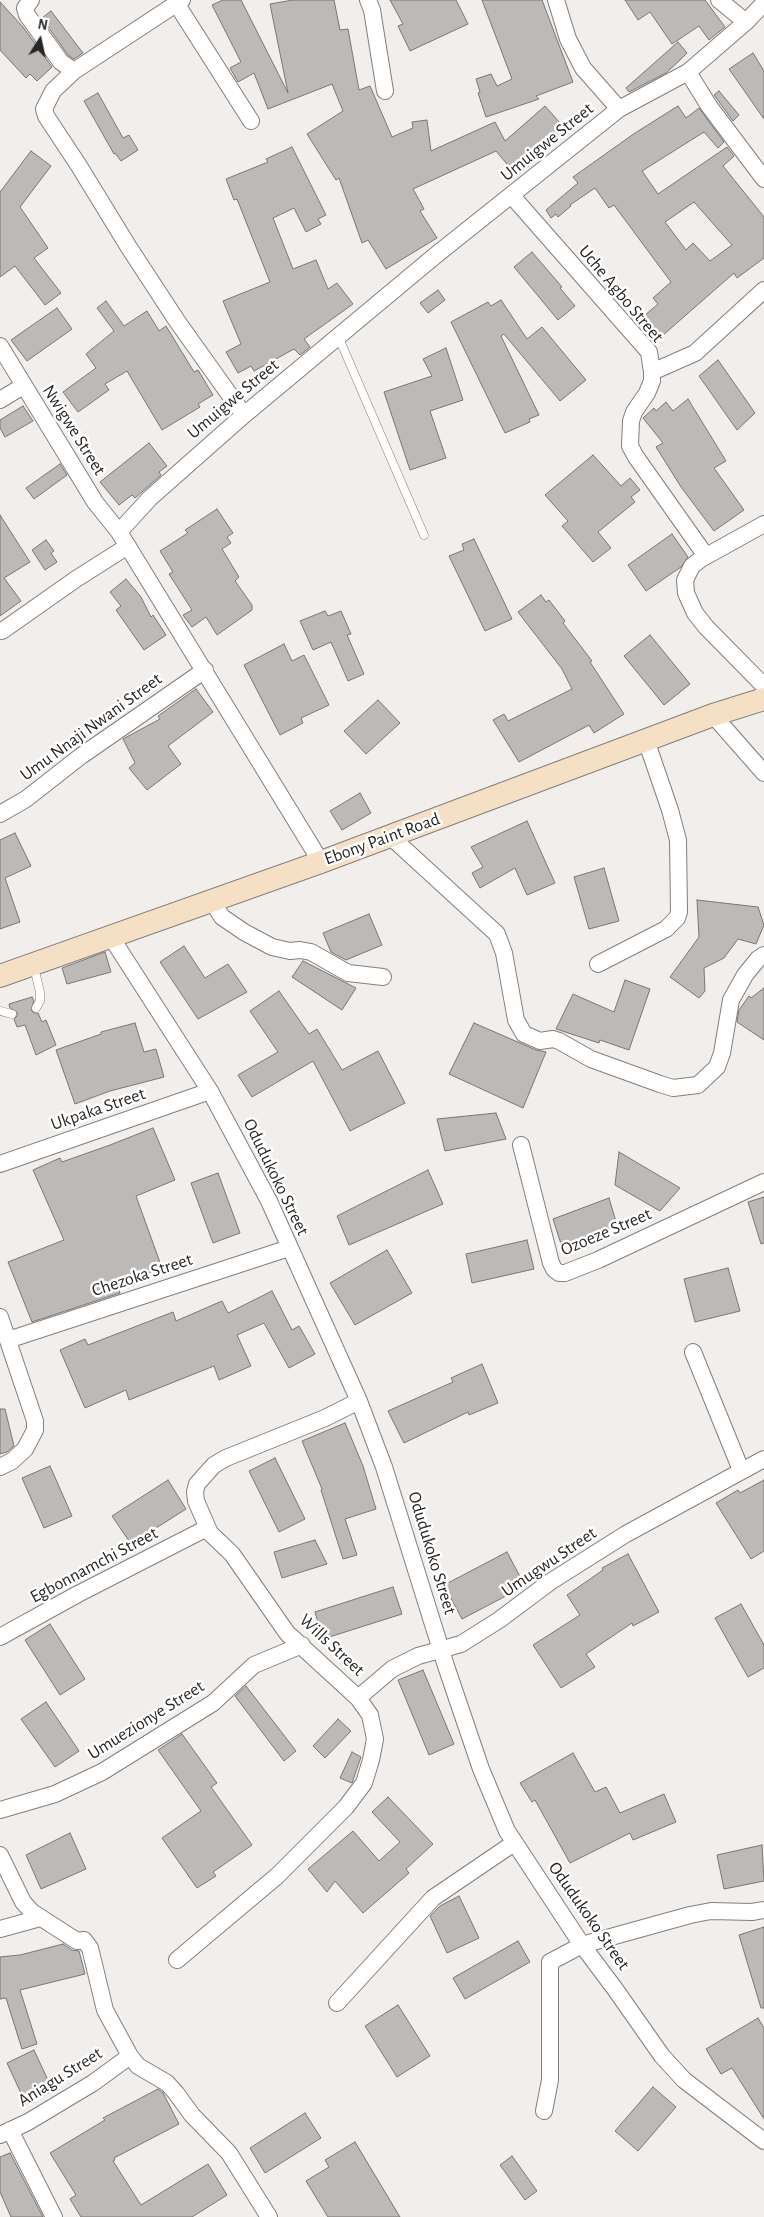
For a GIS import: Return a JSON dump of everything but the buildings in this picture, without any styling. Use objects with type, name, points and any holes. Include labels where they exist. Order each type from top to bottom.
[{"type":"street","points":[[31,0],[25,8],[27,15],[60,62],[74,71]]},
{"type":"street","points":[[368,0],[372,10],[385,91]]},
{"type":"street","points":[[556,0],[568,39],[583,68],[619,109]]},
{"type":"street","points":[[719,0],[746,22]]},
{"type":"street","points":[[244,415],[172,314],[46,116],[44,109],[46,101],[53,91],[74,71],[179,2],[252,121]]},
{"type":"street","name":"Umuigwe Street","points":[[119,532],[150,498],[244,415],[436,255],[619,109],[688,72],[746,22],[764,3]]},
{"type":"street","points":[[688,72],[709,106],[764,179]]},
{"type":"street","name":"Uche Agbo Street","points":[[512,196],[648,352],[652,381],[647,393],[634,412],[631,421],[630,446],[706,556]]},
{"type":"street","points":[[652,372],[695,353],[764,290]]},
{"type":"street","name":"Nwigwe Street","points":[[0,346],[94,502],[119,532]]},
{"type":"street","points":[[0,400],[23,386]]},
{"type":"street","points":[[764,524],[706,556],[692,566],[687,574],[686,593],[688,602],[706,628],[764,686]]},
{"type":"street","points":[[119,532],[321,862]]},
{"type":"street","points":[[2,631],[76,579],[128,546]]},
{"type":"street","name":"Umu Nnaji Nwani Street","points":[[0,814],[26,799],[81,756],[205,670]]},
{"type":"street","name":"Ebony Paint Road","points":[[0,976],[321,862],[713,715],[764,700]]},
{"type":"street","points":[[713,715],[764,773]]},
{"type":"street","points":[[598,964],[666,929],[678,918],[678,840],[670,810],[646,740]]},
{"type":"street","points":[[390,836],[498,934],[504,953],[516,1020],[524,1034],[540,1041],[553,1039],[560,1041],[591,1059],[660,1084],[673,1088],[698,1086],[717,1067],[722,1053],[731,1000],[746,975],[758,959],[764,955]]},
{"type":"street","points":[[212,901],[222,917],[244,932],[272,947],[290,951],[311,952],[348,973],[383,977]]},
{"type":"street","name":"Odudukoko Street","points":[[111,937],[210,1091],[269,1201],[359,1401],[384,1466],[481,1769],[514,1843],[582,1945],[615,1988],[662,2056],[684,2080],[764,2142]]},
{"type":"street","name":"Ukpaka Street","points":[[0,1164],[210,1091]]},
{"type":"street","name":"Ozoeze Street","points":[[521,1145],[551,1263],[554,1269],[560,1273],[565,1273],[598,1260],[764,1182]]},
{"type":"street","name":"Chezoka Street","points":[[8,1340],[289,1248]]},
{"type":"street","points":[[0,1317],[30,1404],[34,1430],[26,1449],[12,1461],[0,1467]]},
{"type":"street","points":[[693,1352],[741,1470]]},
{"type":"street","name":"Wills Street","points":[[177,1960],[284,1869],[333,1821],[360,1790],[369,1770],[375,1739],[370,1715],[358,1698],[287,1633],[232,1554],[207,1528],[196,1501],[195,1492],[197,1484],[214,1465],[239,1452],[325,1418],[359,1401]]},
{"type":"street","name":"Umugwu Street","points":[[358,1698],[392,1669],[418,1656],[461,1644],[499,1620],[550,1582],[626,1534],[764,1459]]},
{"type":"street","name":"Egbonnamchi Street","points":[[0,1638],[78,1594],[207,1528]]},
{"type":"street","name":"Umuezionye Street","points":[[0,1810],[61,1792],[102,1772],[213,1703],[254,1665],[302,1645]]},
{"type":"street","points":[[337,2003],[433,1898],[514,1843]]},
{"type":"street","points":[[0,1855],[23,1902],[40,1918],[77,1941],[84,1940],[90,1948],[105,2010],[130,2056],[138,2066],[167,2083],[192,2115],[229,2153],[269,2217]]},
{"type":"street","points":[[544,2111],[550,2080],[550,1962],[582,1945],[690,1915],[711,1911],[752,1912],[764,1910]]},
{"type":"street","points":[[0,1929],[40,1918]]},
{"type":"street","name":"Aniagu Street","points":[[54,2217],[5,2132],[28,2122],[93,2083],[130,2056]]},
{"type":"lane","points":[[338,336],[424,536]]},
{"type":"lane","points":[[34,964],[40,992],[40,1001],[36,1008]]},
{"type":"lane","points":[[0,1011],[12,1014]]}]
